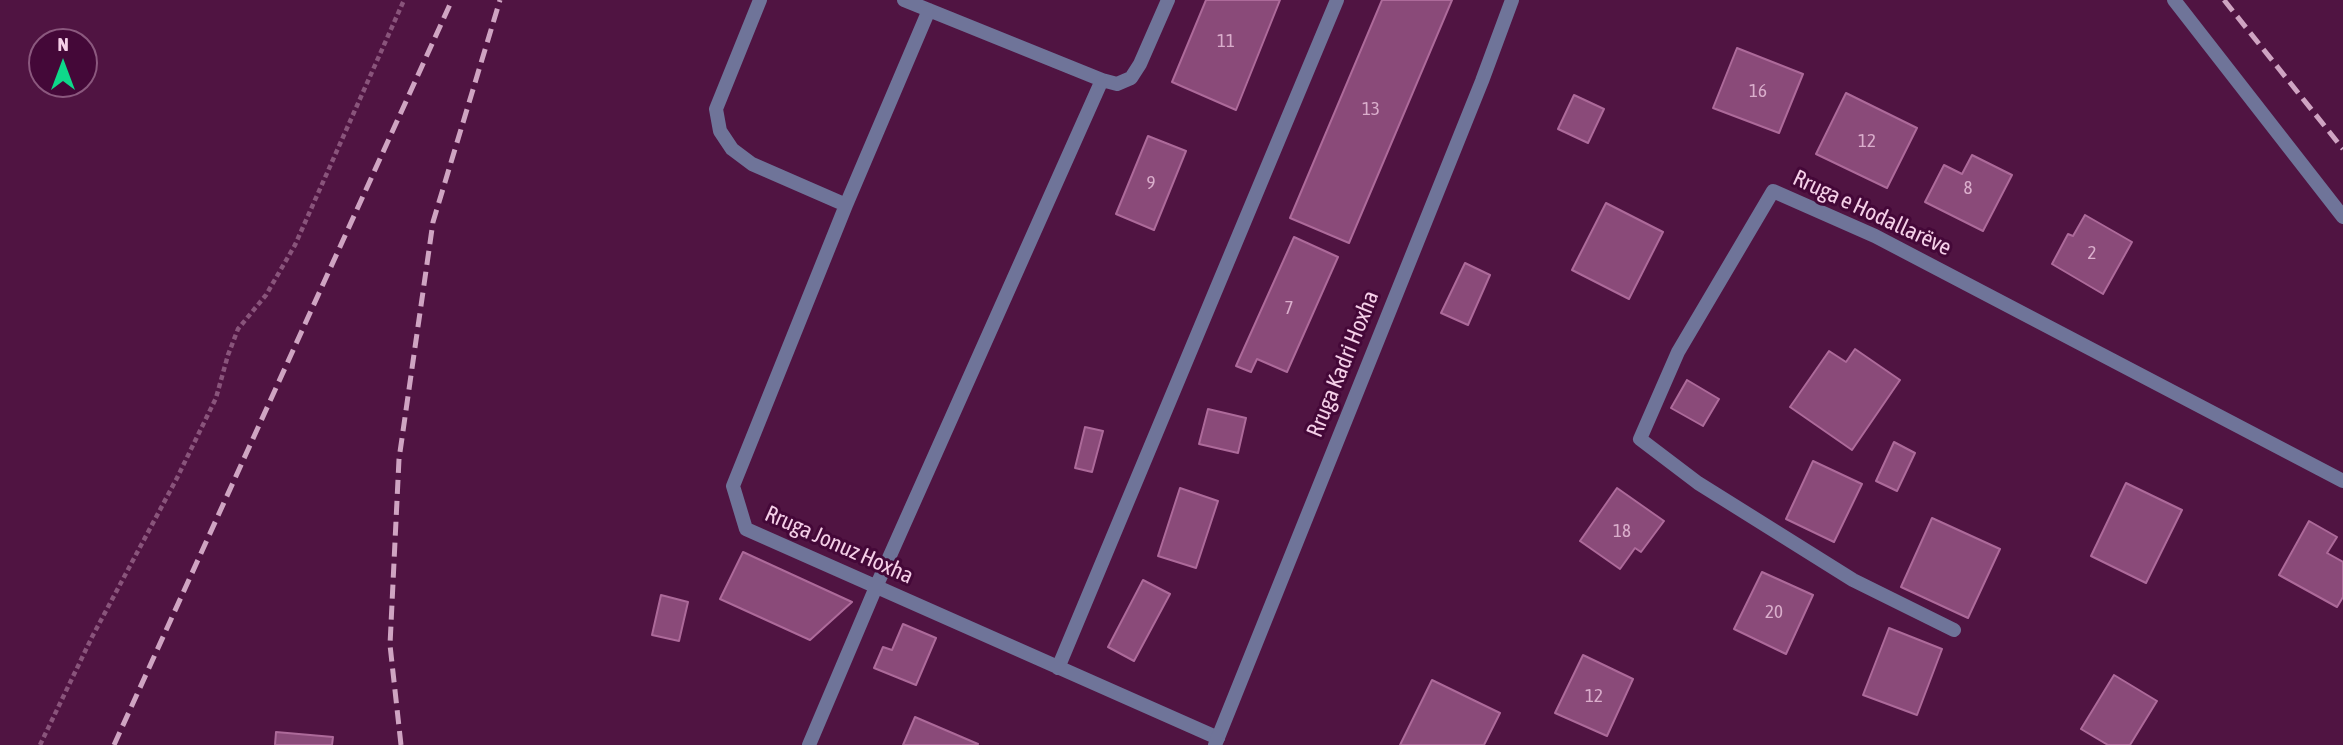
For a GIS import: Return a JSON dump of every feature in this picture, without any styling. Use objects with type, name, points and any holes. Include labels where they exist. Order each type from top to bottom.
[{"type":"street","points":[[760,0],[716,109],[720,131],[732,149],[752,164],[846,205]]},
{"type":"street","points":[[904,0],[1117,85],[1131,78],[1140,64],[1168,0]]},
{"type":"street","points":[[1058,668],[1337,0]]},
{"type":"street","name":"Rruga Kadri Hoxha","points":[[1216,742],[1482,81],[1512,0]]},
{"type":"street","points":[[2174,0],[2343,217]]},
{"type":"street","name":"Rruga Jonuz Hoxha","points":[[929,10],[846,205],[733,486],[746,529],[1058,668],[1216,742],[1232,745]]},
{"type":"street","points":[[809,745],[876,587],[1102,80]]},
{"type":"street","name":"Rruga e Hodallarëve","points":[[1954,630],[1853,580],[1698,483],[1640,439],[1678,352],[1773,191],[1875,236],[2343,481]]},
{"type":"path","points":[[40,745],[92,637],[177,478],[216,398],[238,329],[266,295],[295,245],[404,0]]},
{"type":"building","points":[[1206,0],[1280,0],[1236,110],[1172,82]]},
{"type":"building","points":[[1382,0],[1452,0],[1349,243],[1290,218]]},
{"type":"building","points":[[1737,48],[1803,74],[1779,133],[1713,108]]},
{"type":"building","points":[[1846,93],[1917,128],[1887,188],[1816,154]]},
{"type":"building","points":[[1574,95],[1604,109],[1588,143],[1558,129]]},
{"type":"building","points":[[1148,136],[1186,151],[1154,230],[1116,214]]},
{"type":"building","points":[[1972,155],[2012,175],[1983,231],[1925,202],[1944,165],[1962,174]]},
{"type":"building","points":[[1606,203],[1663,232],[1629,299],[1572,270]]},
{"type":"building","points":[[2085,215],[2132,242],[2103,294],[2052,264],[2068,234],[2073,236]]},
{"type":"building","points":[[1294,237],[1338,257],[1287,372],[1257,359],[1251,372],[1236,366]]},
{"type":"building","points":[[1465,263],[1490,275],[1468,325],[1441,313]]},
{"type":"building","points":[[1855,349],[1900,380],[1852,450],[1790,407],[1829,351],[1846,362]]},
{"type":"building","points":[[1687,380],[1719,399],[1703,426],[1671,408]]},
{"type":"building","points":[[1208,409],[1246,418],[1238,453],[1199,444]]},
{"type":"building","points":[[1085,427],[1103,431],[1092,472],[1075,468]]},
{"type":"building","points":[[1894,442],[1915,453],[1897,491],[1876,481]]},
{"type":"building","points":[[1813,461],[1862,484],[1834,542],[1786,519]]},
{"type":"building","points":[[2126,483],[2182,510],[2146,583],[2091,556]]},
{"type":"building","points":[[1180,488],[1218,501],[1196,568],[1158,556]]},
{"type":"building","points":[[1617,488],[1664,521],[1641,552],[1635,548],[1620,569],[1580,541]]},
{"type":"building","points":[[1932,518],[2000,549],[1968,618],[1901,587]]},
{"type":"building","points":[[2309,521],[2337,537],[2327,553],[2343,562],[2343,597],[2337,607],[2279,575]]},
{"type":"building","points":[[743,552],[852,602],[810,640],[720,599]]},
{"type":"building","points":[[1762,572],[1813,595],[1786,654],[1734,629]]},
{"type":"building","points":[[1143,580],[1170,594],[1134,661],[1108,647]]},
{"type":"building","points":[[661,595],[688,602],[679,641],[652,635]]},
{"type":"building","points":[[903,624],[936,638],[916,685],[874,668],[883,647],[892,650]]},
{"type":"building","points":[[1889,628],[1942,649],[1917,715],[1863,695]]},
{"type":"building","points":[[1583,655],[1633,679],[1607,736],[1555,713]]},
{"type":"building","points":[[2114,675],[2157,701],[2130,745],[2108,745],[2081,729]]},
{"type":"building","points":[[1432,680],[1500,713],[1484,745],[1400,745]]},
{"type":"building","points":[[915,717],[978,744],[903,745]]},
{"type":"building","points":[[276,732],[333,737],[332,745],[275,745]]},
{"type":"railway","points":[[114,745],[452,0]]},
{"type":"railway","points":[[401,745],[390,645],[399,459],[433,222],[500,0]]},
{"type":"railway","points":[[2224,0],[2343,149]]}]
